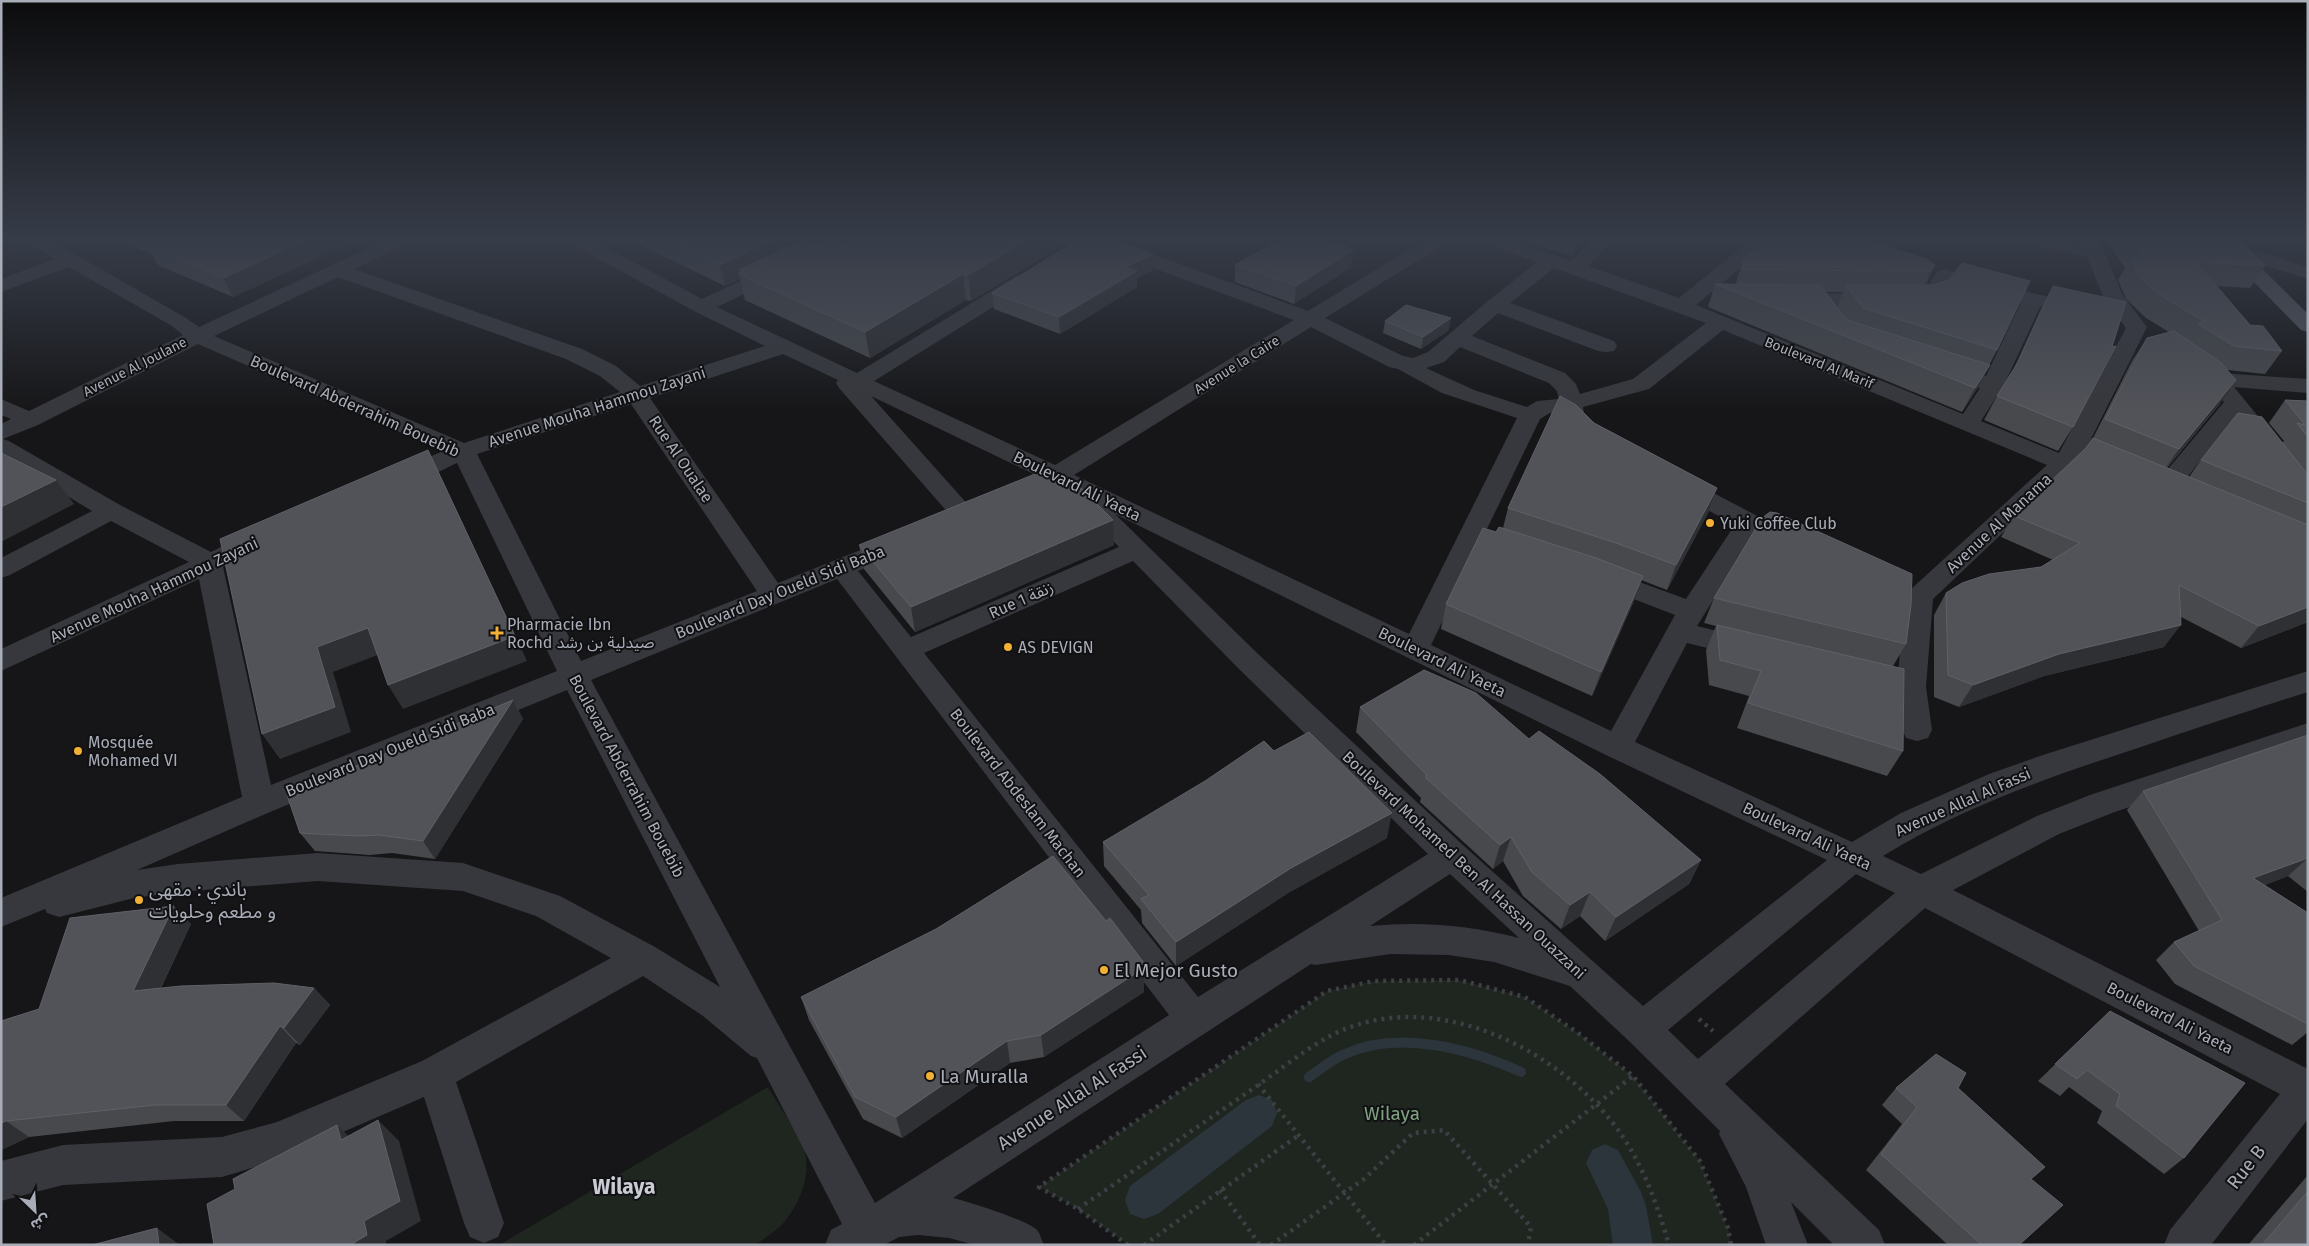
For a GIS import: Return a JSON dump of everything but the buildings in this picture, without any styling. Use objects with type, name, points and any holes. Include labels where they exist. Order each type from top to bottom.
[{"type":"main road","points":[[2278,296],[2308,326]]},
{"type":"main road","points":[[2298,296],[2308,305]]},
{"type":"street","name":"Boulevard Abderrahim Bouebib","points":[[133,296],[179,322],[197,336],[463,451],[574,676],[771,1050],[857,1238]]},
{"type":"street","name":"Avenue Al Joulane","points":[[1,433],[282,296]]},
{"type":"street","name":"Rue Al Oualae","points":[[411,296],[574,354],[608,371],[636,394],[773,595]]},
{"type":"street","name":"Boulevard Ali Yaeta","points":[[682,296],[848,378],[1063,478],[1617,747],[1922,890],[2308,1089]]},
{"type":"street","points":[[701,307],[724,296]]},
{"type":"street","points":[[848,378],[992,296]]},
{"type":"street","points":[[1244,296],[1311,319],[1406,365],[1423,377],[1472,397],[1530,415]]},
{"type":"street","name":"Avenue la Caire","points":[[1063,478],[1348,296]]},
{"type":"street","points":[[1406,365],[1426,362],[1436,357],[1505,296]]},
{"type":"street","name":"Boulevard Al Marif","points":[[1667,296],[1686,302],[1721,322],[1968,424],[2077,455]]},
{"type":"street","points":[[1686,302],[1693,296]]},
{"type":"street","points":[[1770,299],[1923,300],[1931,296]]},
{"type":"street","points":[[2019,296],[2139,327]]},
{"type":"street","points":[[2112,296],[2139,327]]},
{"type":"street","points":[[1686,302],[1721,299]]},
{"type":"street","points":[[1818,299],[1832,320]]},
{"type":"street","points":[[1968,424],[1993,385],[2033,300]]},
{"type":"street","points":[[1495,304],[1606,346]]},
{"type":"street","points":[[1415,650],[1482,537],[1530,415],[1545,406],[1571,405],[1641,384],[1721,322]]},
{"type":"street","name":"Avenue Al Manama","points":[[1920,596],[2077,455],[2139,327]]},
{"type":"street","points":[[1457,338],[1558,378],[1568,389],[1573,416],[1582,427],[1605,444]]},
{"type":"street","name":"Avenue Mouha Hammou Zayani","points":[[382,487],[463,451],[786,346]]},
{"type":"street","points":[[2187,358],[2214,379],[2235,403],[2308,501]]},
{"type":"street","points":[[1928,364],[1993,385]]},
{"type":"street","name":"Boulevard Day Oueld Sidi Baba","points":[[1,913],[259,803],[978,512],[848,378]]},
{"type":"street","points":[[2214,379],[2308,386]]},
{"type":"street","points":[[2167,486],[2235,403]]},
{"type":"street","points":[[1,406],[30,420]]},
{"type":"street","points":[[1,446],[111,511],[209,562],[259,803]]},
{"type":"street","points":[[1664,476],[1757,527]]},
{"type":"street","points":[[1025,492],[1063,478]]},
{"type":"street","name":"Boulevard Mohamed Ben Al Hassan Ouazzani","points":[[1063,478],[1246,659],[1452,856],[1642,1029],[1864,1245]]},
{"type":"street","points":[[1,569],[111,511]]},
{"type":"street","points":[[1617,747],[1685,621],[1741,535],[1757,527],[1766,526],[1811,546]]},
{"type":"street","name":"Avenue Mouha Hammou Zayani","points":[[1,661],[209,562],[282,530]]},
{"type":"street","name":"Rue 1 زنقة","points":[[906,650],[1136,550]]},
{"type":"street","name":"Boulevard Abdeslam Machan","points":[[841,567],[1194,1019]]},
{"type":"street","points":[[1582,570],[1685,621],[1776,654]]},
{"type":"street","points":[[1896,585],[1920,596],[1912,687],[1917,730]]},
{"type":"street","points":[[1883,680],[1912,687]]},
{"type":"street","name":"Avenue Allal Al Fassi","points":[[1642,1029],[1853,858],[1912,822],[2000,782],[2308,681]]},
{"type":"street","points":[[1698,1083],[1734,1050],[1922,890],[2048,825],[2083,811],[2308,734]]},
{"type":"street","name":"Avenue Allal Al Fassi","points":[[857,1238],[1194,1019],[1452,856]]},
{"type":"street","points":[[1,918],[134,884],[178,878],[318,867],[463,877],[548,906],[643,958],[716,1004],[743,1029],[771,1050]]},
{"type":"street","name":"Avenue Allal Al Fassi","points":[[1299,953],[1362,942],[1411,939],[1468,942],[1512,952],[1581,973]]},
{"type":"street","points":[[1,1180],[64,1166],[222,1157],[278,1141],[435,1074],[643,958]]},
{"type":"street","points":[[435,1074],[484,1223]]},
{"type":"street","name":"Rue B","points":[[2184,1245],[2308,1089]]},
{"type":"street","points":[[1725,1111],[1762,1178],[1787,1245]]},
{"type":"street","points":[[857,1238],[903,1216],[932,1216],[967,1222],[1010,1237],[1024,1245]]},
{"type":"path","points":[[1128,1245],[1078,1209],[1039,1187],[1327,992],[1374,981],[1459,980],[1525,998],[1578,1034],[1634,1076],[1700,1161],[1728,1228],[1731,1245]]},
{"type":"path","points":[[1677,1000],[1734,1050]]},
{"type":"path","points":[[1078,1209],[1330,1036],[1363,1024],[1411,1016],[1454,1023],[1502,1036],[1549,1063],[1598,1103],[1624,1137],[1644,1169],[1661,1210],[1670,1245]]},
{"type":"path","points":[[1414,1245],[1634,1076]]},
{"type":"path","points":[[1258,1084],[1386,1245]]},
{"type":"path","points":[[1271,1245],[1344,1193],[1402,1146],[1412,1133],[1444,1130],[1531,1228],[1528,1245]]},
{"type":"path","points":[[1144,1245],[1299,1135]]},
{"type":"path","points":[[1220,1190],[1260,1245]]},
{"type":"green space","name":"Wilaya","points":[[1459,980],[1525,997],[1578,1033],[1633,1076],[1700,1161],[1728,1228],[1731,1245],[1128,1245],[1078,1209],[1039,1187],[1327,991],[1374,981]]},
{"type":"green space","points":[[768,1087],[802,1144],[807,1166],[802,1190],[792,1212],[777,1229],[755,1245],[499,1245]]},
{"type":"waterway","points":[[1309,1077],[1340,1056],[1366,1047],[1388,1043],[1434,1045],[1457,1050],[1480,1056],[1521,1072]]},
{"type":"waterway","points":[[1144,1200],[1259,1113]]},
{"type":"waterway","points":[[1605,1163],[1627,1206],[1633,1245]]},
{"type":"place","name":"Yuki Coffee Club","points":[[1710,523]]},
{"type":"place","name":"Pharmacie Ibn Rochd صيدلية بن رشد","points":[[497,633]]},
{"type":"place","name":"AS DEVIGN","points":[[1008,647]]},
{"type":"place","name":"Mosquée Mohamed VI","points":[[78,751]]},
{"type":"place","name":"باندي : مقهى و مطعم وحلويات","points":[[139,900]]},
{"type":"place","name":"El Mejor Gusto","points":[[1104,970]]},
{"type":"place","name":"La Muralla","points":[[930,1076]]},
{"type":"district","name":"Wilaya","points":[[624,1187]]}]
